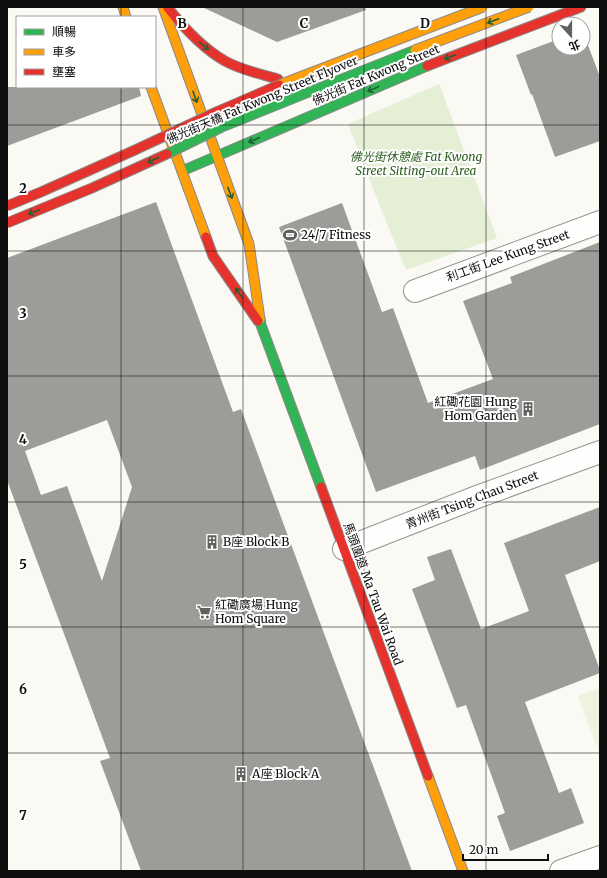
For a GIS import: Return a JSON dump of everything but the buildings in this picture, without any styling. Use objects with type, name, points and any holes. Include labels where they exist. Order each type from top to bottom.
[{"type":"main road","name":"馬頭圍道 Ma Tau Wai Road","points":[[163,7],[248,244],[261,325],[463,871]]},
{"type":"main road","points":[[168,7],[196,40],[215,55],[236,66],[278,79]]},
{"type":"main road","points":[[169,136],[227,102],[278,79],[468,7]]},
{"type":"main road","name":"佛光街天橋 Fat Kwong Street Flyover","points":[[7,206],[282,84],[483,7]]},
{"type":"main road","name":"佛光街天橋 Fat Kwong Street Flyover","points":[[7,223],[143,165],[220,128],[277,104],[372,66],[529,7]]},
{"type":"main road","name":"佛光街 Fat Kwong Street","points":[[182,171],[422,68],[581,7]]},
{"type":"main road","name":"馬頭圍道 Ma Tau Wai Road","points":[[151,88],[213,256],[261,325]]},
{"type":"street","points":[[7,209],[119,163],[148,149],[169,136]]},
{"type":"street","name":"利工街 Lee Kung Street","points":[[415,291],[600,222]]},
{"type":"street","name":"青州街 Tsing Chau Street","points":[[344,549],[477,497],[600,452]]},
{"type":"street","points":[[561,871],[600,857]]},
{"type":"green space","name":"佛光街休憩處 Fat Kwong Street Sitting-out Area","points":[[439,84],[497,238],[406,270],[348,124]]},
{"type":"green space","points":[[600,688],[600,755],[578,696]]},
{"type":"traffic: fast","points":[[167,154],[222,127],[415,50]]},
{"type":"traffic: fast","points":[[182,171],[427,66]]},
{"type":"traffic: fast","points":[[260,319],[321,487]]},
{"type":"traffic: slow","points":[[123,7],[126,16]]},
{"type":"traffic: slow","points":[[163,7],[249,244],[260,319]]},
{"type":"traffic: slow","points":[[279,85],[483,7]]},
{"type":"traffic: slow","points":[[415,50],[529,7]]},
{"type":"traffic: slow","points":[[151,88],[206,237]]},
{"type":"traffic: slow","points":[[428,776],[463,871]]},
{"type":"traffic: jam","points":[[427,66],[581,7]]},
{"type":"traffic: jam","points":[[168,8],[194,37],[217,56],[251,72],[278,79]]},
{"type":"traffic: jam","points":[[7,206],[279,85]]},
{"type":"traffic: jam","points":[[7,223],[92,188],[167,154]]},
{"type":"traffic: jam","points":[[206,237],[213,256],[258,321]]},
{"type":"traffic: jam","points":[[321,487],[428,776]]},
{"type":"place","name":"24/7 Fitness","points":[[290,235]]},
{"type":"place","name":"紅磡花園 Hung Hom Garden","points":[[528,409]]},
{"type":"place","name":"B座 Block B","points":[[212,542]]},
{"type":"place","name":"紅磡廣場 Hung Hom Square","points":[[204,612]]},
{"type":"place","name":"A座 Block A","points":[[241,774]]}]
